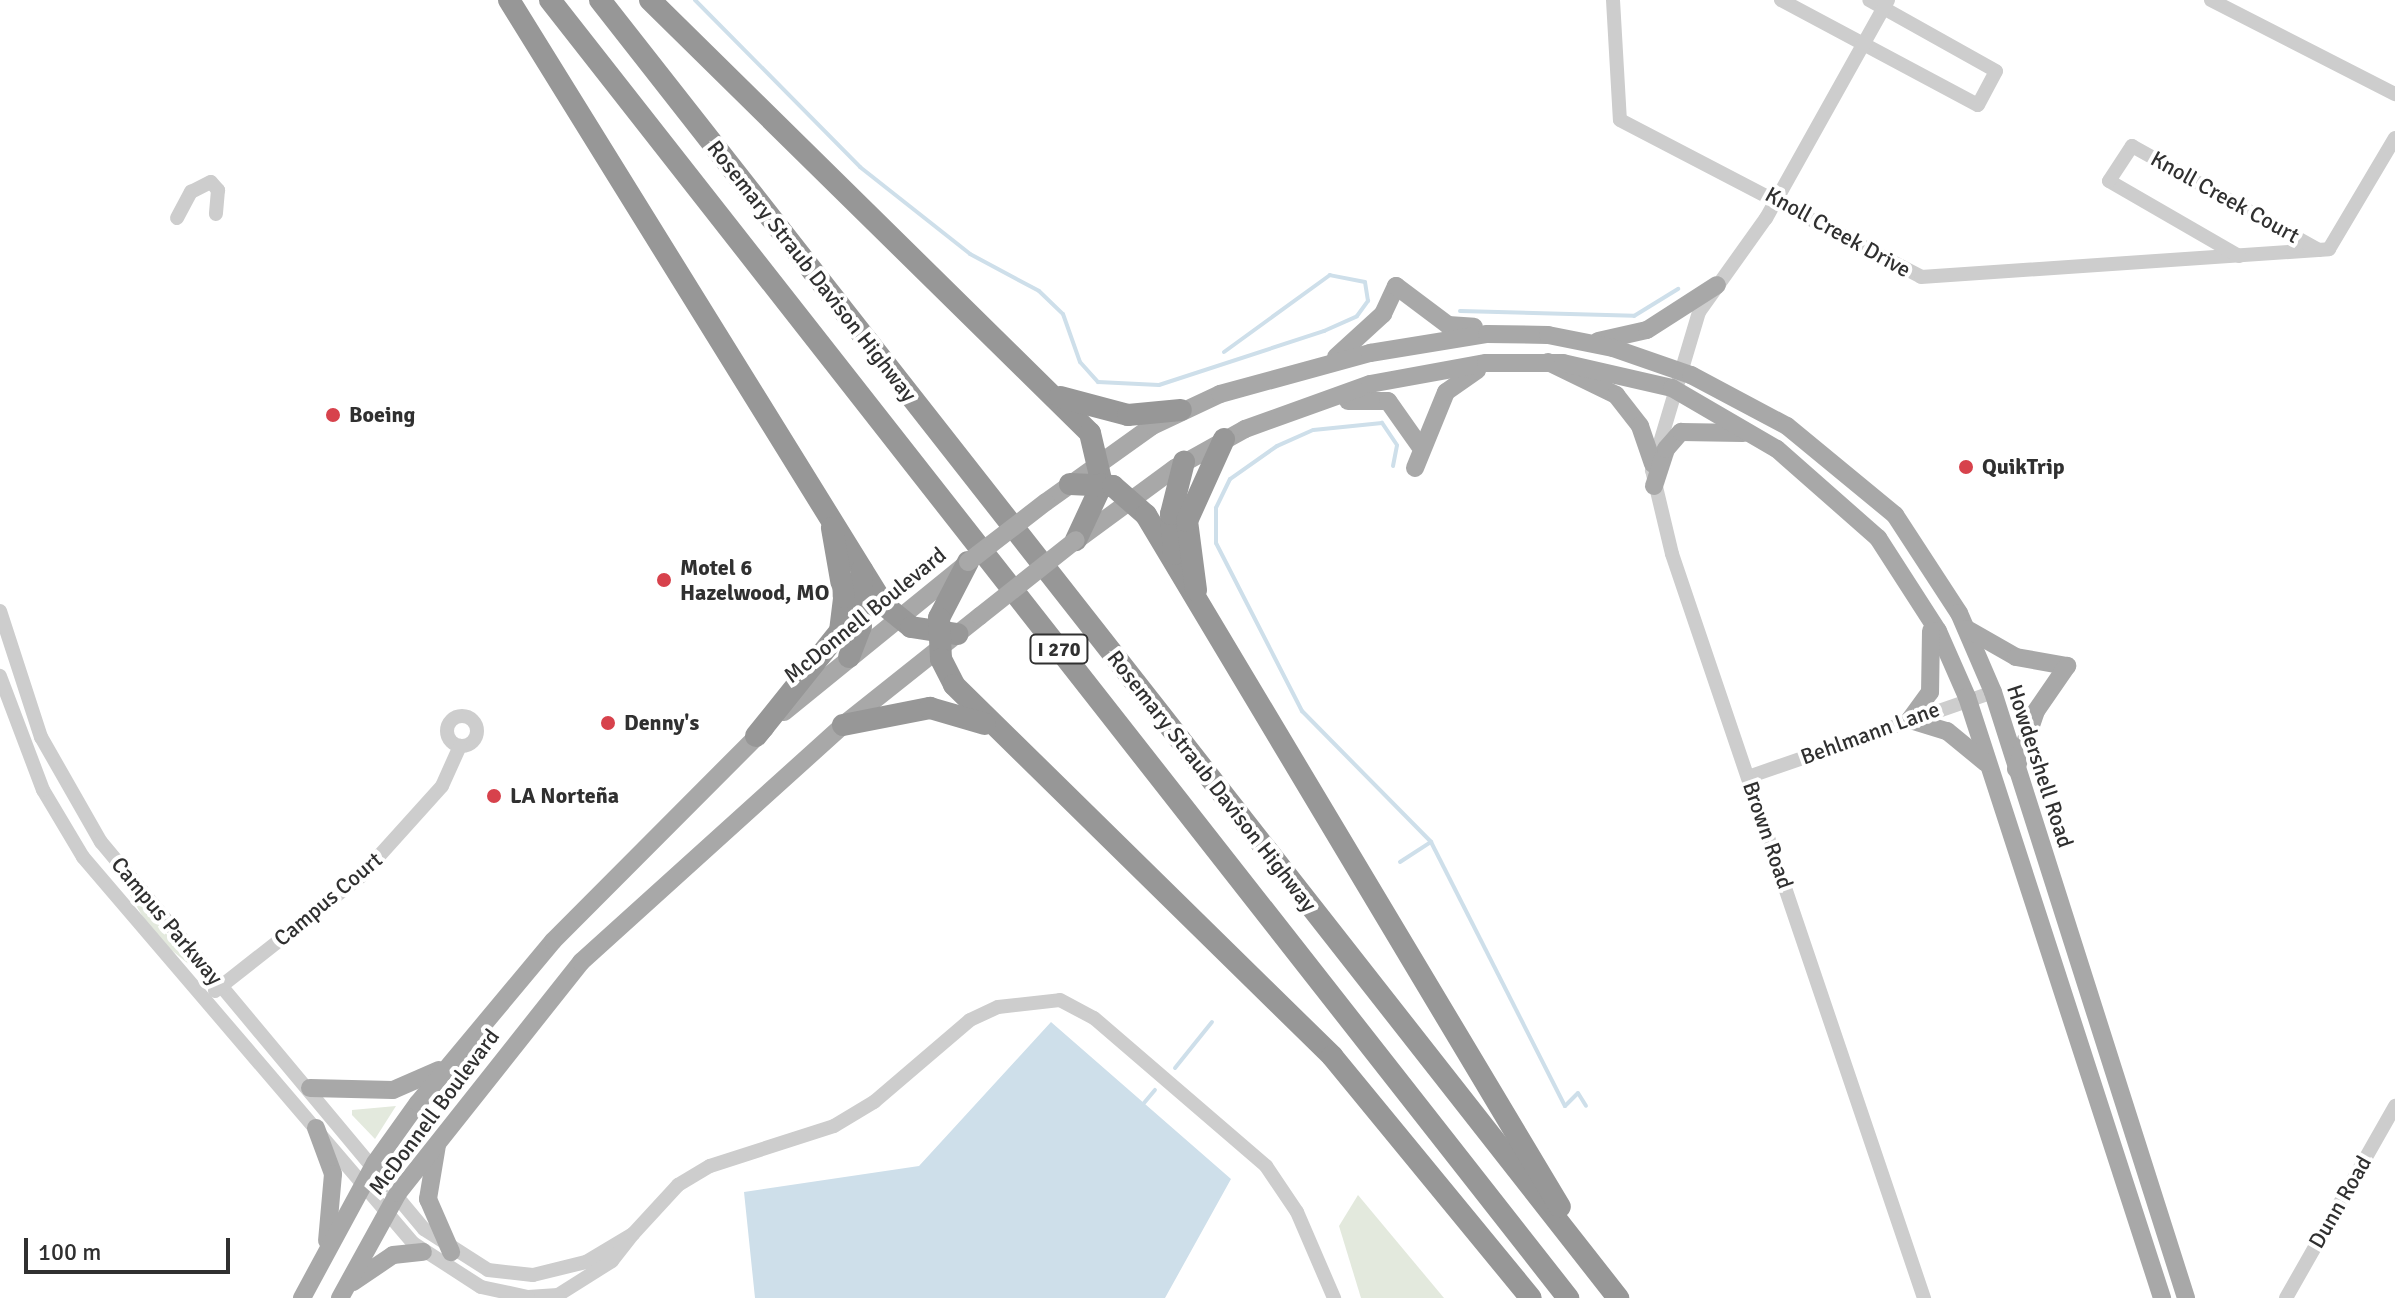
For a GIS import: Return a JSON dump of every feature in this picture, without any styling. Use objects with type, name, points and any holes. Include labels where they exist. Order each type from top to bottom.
[{"type":"highway","points":[[509,0],[862,568],[898,618],[945,639]]},
{"type":"highway","name":"Rosemary Straub Davison Highway","points":[[550,0],[1568,1298]]},
{"type":"highway","name":"Rosemary Straub Davison Highway","points":[[600,0],[1618,1298]]},
{"type":"highway","points":[[650,0],[1055,395],[1090,433],[1100,460],[1102,484],[1076,540]]},
{"type":"highway","points":[[1055,395],[1107,413],[1181,410]]},
{"type":"highway","points":[[1198,603],[1187,521],[1224,439]]},
{"type":"highway","points":[[1175,563],[1171,514],[1184,462]]},
{"type":"highway","points":[[1070,484],[1102,484],[1132,498],[1175,563],[1518,1130],[1589,1261]]},
{"type":"highway","points":[[756,736],[840,631],[844,597],[830,515]]},
{"type":"highway","points":[[968,562],[952,581],[945,639],[954,685],[989,726],[1332,1056],[1531,1298]]},
{"type":"highway","points":[[849,657],[861,626],[862,568]]},
{"type":"highway","points":[[843,725],[930,708],[989,726]]},
{"type":"main road","points":[[1582,342],[1647,330],[1717,285]]},
{"type":"main road","points":[[1323,364],[1372,327],[1396,286],[1448,325],[1497,335]]},
{"type":"main road","name":"McDonnell Boulevard","points":[[968,562],[1100,460],[1181,410],[1323,364],[1497,335],[1582,342],[1678,369]]},
{"type":"main road","points":[[1545,361],[1616,395],[1640,426],[1653,464]]},
{"type":"main road","name":"McDonnell Boulevard","points":[[342,1294],[398,1193],[581,962],[843,725],[945,639],[1184,462],[1224,439],[1271,418],[1370,384],[1498,362],[1545,361],[1672,388]]},
{"type":"main road","points":[[1415,468],[1446,392],[1498,362]]},
{"type":"main road","name":"Howdershell Road","points":[[1678,369],[1787,426],[1862,481],[1928,558],[1966,629],[1993,692],[2186,1298]]},
{"type":"main road","points":[[1672,388],[1757,437],[1878,538],[1923,605],[1967,697],[2162,1298]]},
{"type":"main road","points":[[1271,418],[1369,397],[1405,417],[1419,445]]},
{"type":"main road","points":[[1654,486],[1666,449],[1685,430],[1757,437]]},
{"type":"main road","name":"McDonnell Boulevard","points":[[302,1298],[375,1163],[452,1062],[553,941],[756,736],[898,618],[952,581]]},
{"type":"main road","points":[[1923,605],[1935,669],[1930,692],[1910,720],[1958,737],[1990,769]]},
{"type":"main road","points":[[1966,629],[2016,657],[2067,666],[2036,711],[2016,770]]},
{"type":"main road","points":[[310,1088],[393,1090],[452,1062]]},
{"type":"main road","points":[[316,1128],[333,1174],[327,1251]]},
{"type":"main road","points":[[439,1138],[428,1199],[451,1252]]},
{"type":"main road","points":[[342,1294],[393,1255],[423,1252]]},
{"type":"street","name":"Knoll Creek Drive","points":[[1613,0],[1620,120],[1778,198],[1921,277],[2319,250]]},
{"type":"street","points":[[1781,0],[1863,47],[1978,105],[1996,71],[1886,4],[1869,0]]},
{"type":"street","points":[[2211,0],[2395,94]]},
{"type":"street","name":"Brown Road","points":[[1886,4],[1778,198],[1717,285],[1678,369],[1653,464],[1654,486],[1748,777],[1924,1298]]},
{"type":"street","points":[[2319,250],[2329,249],[2346,228],[2395,138]]},
{"type":"street","name":"Knoll Creek Court","points":[[2239,256],[2109,181],[2132,146],[2319,250]]},
{"type":"street","points":[[177,218],[191,192],[211,182],[218,190],[216,214]]},
{"type":"street","name":"Campus Parkway","points":[[0,611],[61,782],[101,842],[451,1252]]},
{"type":"street","name":"Campus Parkway","points":[[0,676],[43,790],[83,857],[423,1252],[481,1287],[558,1296]]},
{"type":"street","name":"Behlmann Lane","points":[[1748,777],[1967,697],[1993,692]]},
{"type":"street","name":"Campus Court","points":[[206,999],[361,876],[442,786],[460,746]]},
{"type":"street","points":[[558,1296],[612,1261],[678,1185],[710,1166],[834,1126],[874,1102],[970,1020],[998,1007],[1060,1000],[1094,1018],[1266,1166],[1297,1212],[1334,1298]]},
{"type":"street","name":"Dunn Road","points":[[2286,1298],[2395,1106]]},
{"type":"street","points":[[451,1252],[488,1270],[558,1272],[633,1234]]},
{"type":"street","points":[[558,1272],[558,1296]]},
{"type":"shaded area","points":[[130,895],[136,897],[196,970],[154,936]]},
{"type":"shaded area","points":[[396,1106],[375,1139],[352,1115],[352,1110]]},
{"type":"shaded area","points":[[1358,1195],[1444,1298],[1361,1298],[1339,1226]]},
{"type":"water","points":[[1051,1022],[1231,1179],[1165,1298],[755,1298],[744,1192],[919,1166]]},
{"type":"waterway","points":[[695,0],[860,167],[970,254],[1039,291],[1063,314],[1080,362],[1098,382],[1159,385],[1324,331],[1357,316],[1368,301],[1365,282],[1330,275],[1224,352]]},
{"type":"waterway","points":[[1460,311],[1634,316],[1678,289]]},
{"type":"waterway","points":[[1393,466],[1397,445],[1382,423],[1313,430],[1277,446],[1230,479],[1216,508],[1216,543],[1302,711],[1431,842],[1565,1106],[1578,1093],[1586,1106]]},
{"type":"waterway","points":[[1400,862],[1431,842]]},
{"type":"waterway","points":[[1175,1068],[1212,1022]]},
{"type":"waterway","points":[[1144,1103],[1155,1090]]},
{"type":"place","name":"Boeing","points":[[333,415]]},
{"type":"place","name":"QuikTrip","points":[[1966,467]]},
{"type":"place","name":"Motel 6 Hazelwood, MO","points":[[664,580]]},
{"type":"place","name":"Denny's","points":[[608,723]]},
{"type":"place","name":"LA Norteña","points":[[494,796]]}]
